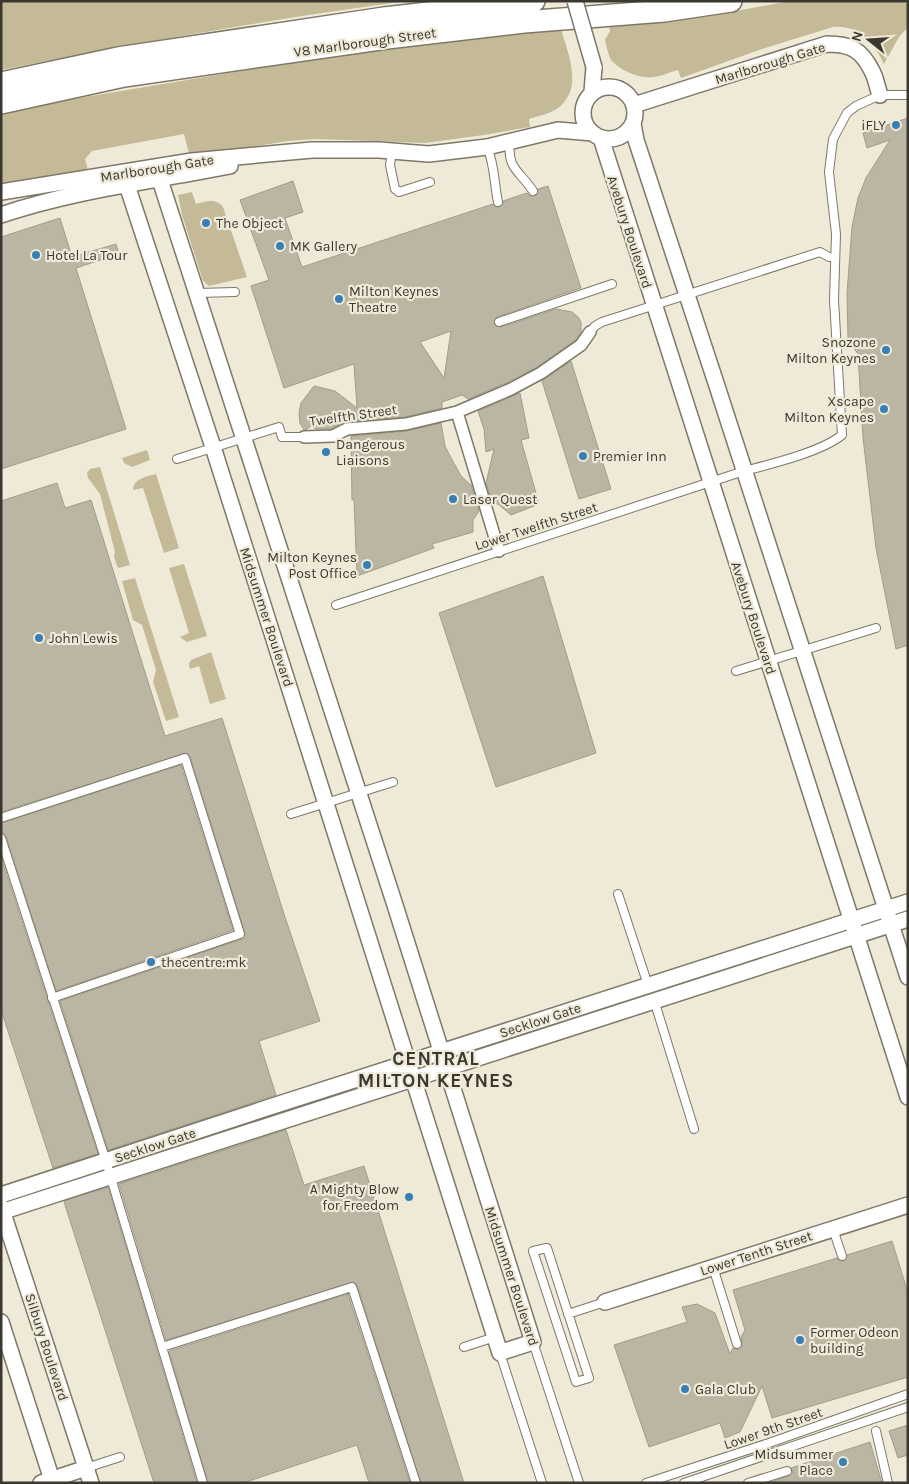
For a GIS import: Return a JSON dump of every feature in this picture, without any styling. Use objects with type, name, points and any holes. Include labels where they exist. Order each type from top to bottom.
[{"type":"main road","name":"V8 Marlborough Street","points":[[1,83],[118,58],[384,18],[534,1]]},
{"type":"main road","name":"V8 Marlborough Street","points":[[1,103],[124,76],[386,38],[524,22],[664,12],[731,1]]},
{"type":"street","points":[[575,1],[594,67],[592,92],[584,106],[585,124],[596,136],[609,139],[618,138],[628,131],[633,124],[636,114],[634,104],[627,93],[612,86],[603,87],[592,92]]},
{"type":"street","name":"Marlborough Gate","points":[[634,104],[827,44],[842,44],[856,50],[873,72],[880,95]]},
{"type":"street","points":[[594,67],[612,86]]},
{"type":"street","name":"Marlborough Gate","points":[[558,130],[584,106]]},
{"type":"street","points":[[633,124],[636,140],[908,977]]},
{"type":"street","name":"Marlborough Gate","points":[[1,202],[194,167],[312,150],[392,151],[429,154],[510,143],[558,130],[596,136]]},
{"type":"street","name":"Avebury Boulevard","points":[[596,136],[606,156],[908,1097]]},
{"type":"street","name":"Marlborough Gate","points":[[1,192],[94,186],[110,187],[124,179],[160,180],[194,167]]},
{"type":"street","name":"Midsummer Boulevard","points":[[124,179],[213,448],[414,1079]]},
{"type":"street","points":[[160,180],[358,792]]},
{"type":"street","name":"Marlborough Gate","points":[[1,215],[94,186]]},
{"type":"street","name":"Twelfth Street","points":[[304,437],[333,436],[346,429],[406,424],[457,412],[511,389],[541,372],[581,345],[590,332]]},
{"type":"street","points":[[457,412],[499,551]]},
{"type":"street","name":"Midsummer Boulevard","points":[[358,792],[533,1342]]},
{"type":"street","name":"Secklow Gate","points":[[1,1195],[908,902]]},
{"type":"street","points":[[891,924],[908,919]]},
{"type":"street","name":"Secklow Gate","points":[[2,1210],[110,1178],[891,924]]},
{"type":"street","points":[[414,1079],[500,1353],[533,1342]]},
{"type":"street","name":"Lower Tenth Street","points":[[605,1302],[908,1205]]},
{"type":"street","name":"Silbury Boulevard","points":[[2,1210],[91,1483]]},
{"type":"street","points":[[1,1322],[49,1482],[86,1468]]},
{"type":"lane","points":[[834,257],[836,234],[829,172],[833,139],[847,113],[856,106],[880,95],[908,95]]},
{"type":"lane","points":[[510,143],[509,155],[515,170],[526,180],[533,191]]},
{"type":"lane","points":[[488,147],[492,158],[498,202]]},
{"type":"lane","points":[[392,151],[390,165],[395,189],[400,192],[430,182]]},
{"type":"lane","name":"Twelfth Street","points":[[590,332],[602,322],[820,252],[829,257],[834,257]]},
{"type":"lane","name":"Lower Twelfth Street","points":[[336,604],[833,443],[842,435],[835,333],[834,257]]},
{"type":"lane","points":[[499,322],[612,284]]},
{"type":"lane","points":[[197,293],[235,292]]},
{"type":"lane","name":"Twelfth Street","points":[[244,438],[279,427],[282,437],[304,437]]},
{"type":"lane","points":[[177,459],[244,438]]},
{"type":"lane","points":[[736,671],[876,628]]},
{"type":"lane","points":[[1,818],[185,758],[240,934],[52,998]]},
{"type":"lane","points":[[291,814],[393,782]]},
{"type":"lane","points":[[1,838],[105,1161],[203,1483]]},
{"type":"lane","points":[[618,894],[648,985]]},
{"type":"lane","points":[[654,1000],[694,1130]]},
{"type":"lane","points":[[833,1229],[842,1256]]},
{"type":"lane","points":[[547,1248],[568,1314],[589,1378],[576,1382],[533,1252],[547,1248]]},
{"type":"lane","points":[[713,1267],[737,1344]]},
{"type":"lane","points":[[162,1347],[352,1287],[416,1483]]},
{"type":"lane","points":[[568,1314],[605,1302]]},
{"type":"lane","points":[[464,1347],[495,1337]]},
{"type":"lane","name":"Midsummer Boulevard","points":[[533,1342],[580,1483]]},
{"type":"lane","points":[[500,1353],[542,1483]]},
{"type":"lane","name":"Lower 9th Street","points":[[646,1483],[769,1444],[908,1394]]},
{"type":"lane","name":"Lower 9th Street","points":[[684,1483],[908,1408]]},
{"type":"lane","points":[[876,1431],[888,1483]]},
{"type":"lane","points":[[86,1468],[120,1457]]},
{"type":"lane","points":[[748,1483],[787,1471]]},
{"type":"shaded area","points":[[1,1],[408,1],[204,32],[1,70]]},
{"type":"shaded area","points":[[790,1],[908,1],[908,27],[899,37],[884,64],[864,36],[851,29],[833,27],[759,50],[681,78],[678,70],[654,77],[638,76],[627,72],[611,60],[605,40],[610,31],[609,25],[709,16]]},
{"type":"shaded area","points":[[561,29],[572,70],[570,91],[566,100],[558,108],[529,119],[530,127],[425,143],[316,139],[288,141],[190,157],[184,134],[92,151],[85,159],[89,174],[1,185],[1,115],[67,100],[384,47]]},
{"type":"shaded area","points":[[192,192],[196,204],[214,201],[223,207],[247,277],[209,286],[203,281],[182,215],[178,195]]},
{"type":"shaded area","points":[[147,450],[150,460],[132,467],[124,463],[122,458]]},
{"type":"shaded area","points":[[100,467],[130,565],[119,568],[114,557],[115,552],[100,494],[88,478],[87,473],[90,469]]},
{"type":"shaded area","points":[[156,474],[179,548],[164,553],[143,488],[133,490],[138,480]]},
{"type":"shaded area","points":[[184,564],[207,636],[187,642],[180,637],[189,633],[169,568]]},
{"type":"shaded area","points":[[135,578],[179,717],[166,721],[153,682],[156,670],[142,625],[133,620],[122,581]]},
{"type":"shaded area","points":[[211,652],[226,699],[210,704],[199,666],[190,669],[189,664],[191,660]]},
{"type":"building","name":"Snozone Milton Keynes","points":[[908,118],[908,645],[896,649],[876,548],[863,438],[858,354],[848,340],[847,293],[852,227],[858,198],[866,178],[890,140],[867,148],[863,133]]},
{"type":"building","points":[[293,181],[303,212],[285,218],[302,267],[493,204],[496,207],[500,207],[503,201],[527,193],[530,196],[534,196],[538,194],[538,189],[548,186],[581,288],[497,317],[494,323],[496,326],[501,327],[556,309],[572,312],[578,317],[581,322],[581,332],[576,340],[537,367],[468,399],[462,395],[442,402],[442,408],[405,417],[351,421],[351,418],[331,429],[316,429],[311,426],[304,430],[300,423],[301,403],[314,386],[335,391],[357,408],[354,364],[284,388],[251,286],[269,280],[240,200]],"holes":[[[451,331],[444,378],[420,342]]]},
{"type":"building","points":[[60,218],[72,257],[116,244],[119,254],[76,268],[126,429],[1,469],[1,237]]},
{"type":"building","name":"Premier Inn","points":[[571,361],[611,489],[579,499],[542,381]]},
{"type":"building","points":[[520,393],[529,438],[521,440],[539,504],[511,515],[498,504],[493,504],[486,483],[494,449],[486,452],[484,429],[478,411]]},
{"type":"building","points":[[441,423],[445,446],[461,476],[471,485],[479,511],[473,520],[473,532],[432,544],[434,548],[357,576],[354,499],[352,500],[351,436],[407,431]]},
{"type":"building","points":[[57,483],[65,508],[91,500],[165,736],[222,718],[320,1021],[259,1041],[276,1095],[108,1150],[60,1001],[242,939],[245,933],[190,756],[187,753],[1,812],[1,501]]},
{"type":"building","points":[[543,576],[596,753],[496,787],[439,613]]},
{"type":"building","points":[[181,765],[233,930],[56,991],[6,836],[1,832],[1,823]]},
{"type":"building","points":[[1,857],[98,1154],[53,1168],[1,1010]]},
{"type":"building","points":[[286,1130],[304,1185],[364,1166],[464,1483],[421,1483],[357,1285],[354,1282],[166,1340],[119,1184]]},
{"type":"building","points":[[108,1187],[197,1483],[154,1483],[65,1205],[64,1201]]},
{"type":"building","points":[[892,1241],[908,1293],[908,1377],[772,1418],[762,1386],[740,1432],[725,1438],[720,1423],[649,1447],[614,1345],[687,1322],[682,1307],[697,1304],[715,1313],[730,1354],[733,1348],[738,1349],[741,1347],[741,1337],[745,1330],[733,1290],[837,1258],[843,1261],[847,1255]]},
{"type":"building","points":[[348,1294],[410,1483],[369,1483],[357,1445],[243,1483],[208,1483],[169,1351]]},
{"type":"building","points":[[908,1425],[908,1455],[898,1458],[889,1431]]},
{"type":"building","name":"Midsummer Place","points":[[870,1442],[882,1483],[768,1483],[791,1475],[793,1472],[791,1468]]},
{"type":"place","name":"iFLY","points":[[896,125]]},
{"type":"place","name":"The Object","points":[[206,223]]},
{"type":"place","name":"MK Gallery","points":[[280,246]]},
{"type":"place","name":"Hotel La Tour","points":[[36,255]]},
{"type":"place","name":"Milton Keynes Theatre","points":[[339,299]]},
{"type":"place","name":"Snozone Milton Keynes","points":[[886,350]]},
{"type":"place","name":"Xscape Milton Keynes","points":[[884,409]]},
{"type":"place","name":"Dangerous Liaisons","points":[[326,452]]},
{"type":"place","name":"Premier Inn","points":[[583,456]]},
{"type":"place","name":"Laser Quest","points":[[453,499]]},
{"type":"place","name":"Milton Keynes Post Office","points":[[367,565]]},
{"type":"place","name":"John Lewis","points":[[39,638]]},
{"type":"place","name":"thecentre:mk","points":[[151,962]]},
{"type":"place","name":"A Mighty Blow for Freedom","points":[[409,1197]]},
{"type":"place","name":"Former Odeon building","points":[[800,1340]]},
{"type":"place","name":"Gala Club","points":[[685,1389]]},
{"type":"place","name":"Midsummer Place","points":[[843,1462]]},
{"type":"district","name":"CENTRAL MILTON KEYNES","points":[[436,1069]]}]
